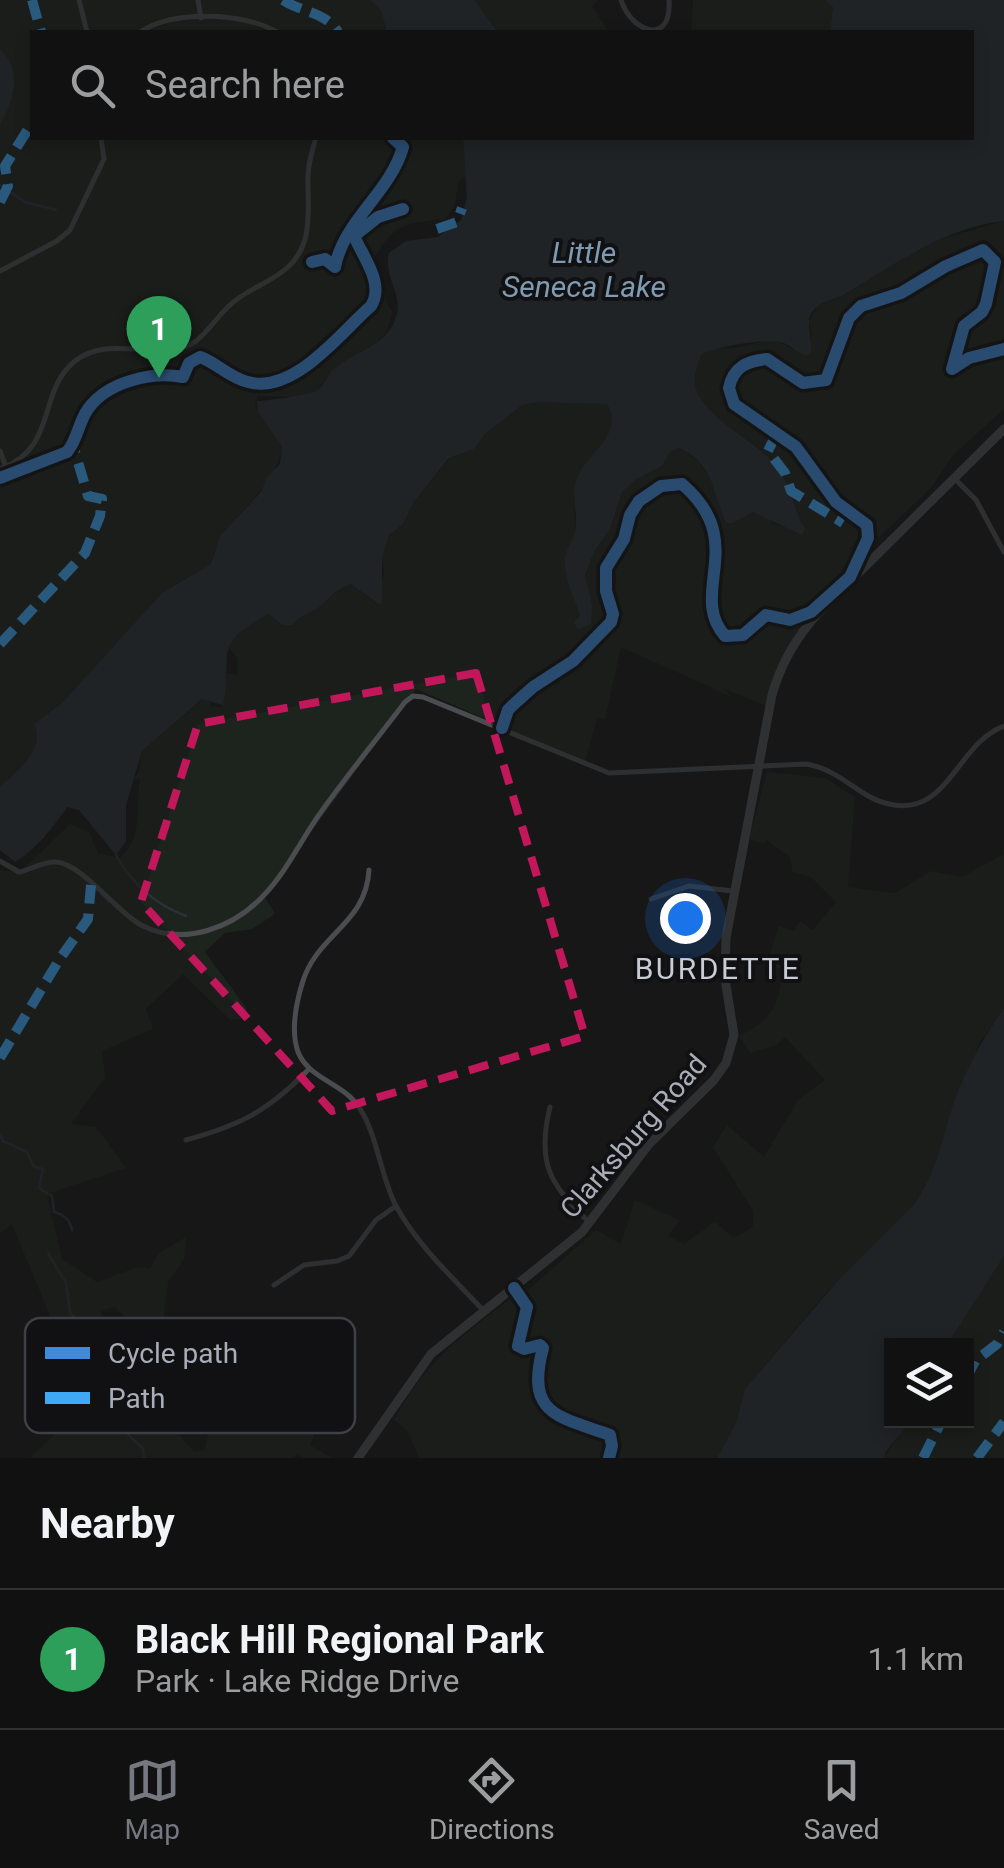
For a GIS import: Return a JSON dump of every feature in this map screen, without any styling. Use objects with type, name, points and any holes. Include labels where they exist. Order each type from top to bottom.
[{"type":"main road","name":"Clarksburg Road","points":[[358,1458],[420,1366],[567,1246],[590,1223],[649,1144],[714,1080],[729,1056],[734,1034],[725,966],[734,891],[775,686],[798,639],[820,612],[1004,429]]},
{"type":"street","points":[[78,0],[87,30]]},
{"type":"street","points":[[198,0],[201,18]]},
{"type":"street","points":[[621,0],[631,18],[643,28],[654,30],[663,27],[668,19],[670,0]]},
{"type":"street","points":[[145,30],[172,19],[201,18],[250,20],[272,30]]},
{"type":"street","points":[[0,270],[57,241],[70,230],[104,159],[101,140]]},
{"type":"street","points":[[0,451],[3,468],[22,458],[36,444],[60,379],[80,357],[109,348],[163,351],[188,346],[201,339],[230,304],[294,261],[309,226],[308,171],[316,140]]},
{"type":"street","points":[[954,478],[976,500],[1004,552]]},
{"type":"street","points":[[0,861],[19,872],[50,862],[62,863],[142,926],[194,935],[213,930],[268,891],[323,808],[404,702],[413,696],[608,773],[819,766],[883,803],[912,806],[933,797],[974,744],[1004,726]]},
{"type":"street","points":[[369,870],[363,902],[315,956],[302,981],[294,1037],[308,1069],[344,1092],[360,1109],[396,1206],[425,1248],[484,1311]]},
{"type":"street","points":[[651,899],[689,886],[734,891]]},
{"type":"street","points":[[186,1140],[253,1116],[282,1096],[308,1069]]},
{"type":"street","points":[[550,1107],[544,1140],[548,1171],[562,1195],[590,1223]]},
{"type":"street","points":[[274,1285],[304,1265],[350,1256],[376,1220],[396,1206]]},
{"type":"highlighted area","points":[[476,673],[585,1036],[332,1111],[141,902],[198,724]]},
{"type":"shaded area","points":[[0,0],[370,0],[381,10],[386,30],[30,30],[30,140],[463,140],[466,175],[458,182],[455,206],[445,219],[404,226],[389,237],[375,257],[393,311],[386,333],[365,352],[334,369],[317,391],[293,397],[258,396],[255,406],[282,447],[269,478],[225,532],[211,564],[162,593],[62,703],[35,723],[34,750],[0,786],[0,125],[9,106],[14,76],[0,49]]},
{"type":"shaded area","points":[[474,0],[598,0],[592,6],[608,30],[496,30]]},
{"type":"shaded area","points":[[693,0],[825,0],[833,6],[830,30],[691,30]]},
{"type":"shaded area","points":[[1004,221],[1004,409],[952,456],[930,489],[839,575],[844,580],[797,631],[800,633],[769,707],[722,688],[732,697],[621,647],[605,720],[597,718],[585,763],[495,723],[497,720],[492,717],[488,720],[416,689],[264,896],[275,914],[252,929],[225,933],[205,952],[247,1009],[242,1019],[230,1020],[183,974],[146,1009],[153,1029],[102,1051],[105,1077],[71,1124],[96,1127],[126,1168],[47,1194],[62,1259],[97,1282],[138,1267],[150,1269],[159,1253],[186,1237],[184,1259],[168,1282],[164,1318],[126,1318],[115,1307],[100,1311],[103,1318],[51,1318],[12,1224],[0,1233],[0,870],[20,872],[70,824],[89,832],[98,853],[120,858],[136,831],[140,779],[132,781],[139,771],[142,751],[203,699],[210,700],[210,706],[222,708],[227,673],[237,675],[238,659],[228,647],[236,631],[269,614],[292,625],[351,584],[376,603],[389,534],[403,524],[413,503],[450,458],[474,449],[485,434],[522,405],[607,404],[613,419],[612,430],[577,478],[576,537],[568,580],[580,615],[592,604],[585,577],[594,552],[610,529],[622,492],[662,466],[670,452],[679,448],[703,467],[723,515],[733,523],[753,512],[763,514],[774,524],[805,529],[776,466],[703,403],[695,378],[701,355],[715,349],[773,341],[800,355],[812,335],[809,321],[818,305],[840,297],[914,252],[947,237]]},
{"type":"shaded area","points":[[767,772],[825,778],[855,797],[848,887],[895,893],[931,871],[962,877],[1004,854],[1004,1008],[979,1044],[971,1071],[954,1103],[929,1184],[913,1206],[828,1291],[745,1389],[736,1423],[717,1458],[419,1458],[408,1432],[394,1420],[420,1379],[468,1331],[525,1288],[528,1290],[596,1230],[621,1244],[635,1200],[679,1220],[668,1236],[684,1244],[715,1222],[733,1237],[753,1226],[753,1211],[713,1147],[727,1125],[764,1157],[798,1100],[825,1080],[785,1037],[776,1045],[751,1053],[738,1036],[766,1018],[775,1004],[783,971],[767,962],[779,926],[794,931],[800,921],[813,930],[836,902],[811,877],[792,872],[791,858],[767,840],[765,844],[749,839]]},
{"type":"shaded area","points":[[1004,1256],[1004,1458],[884,1458],[902,1428],[974,1428],[974,1338],[951,1338]]},
{"type":"shaded area","points":[[56,1433],[178,1433],[194,1452],[205,1450],[208,1433],[315,1433],[310,1445],[332,1458],[303,1458],[297,1454],[292,1458],[30,1458]]},
{"type":"water","points":[[370,0],[474,0],[496,30],[386,30],[381,10]]},
{"type":"water","name":"Little Seneca Lake","points":[[825,0],[1004,0],[1004,221],[940,239],[817,306],[810,318],[811,352],[807,355],[786,344],[769,341],[729,346],[701,355],[695,375],[697,391],[714,414],[776,466],[805,529],[802,535],[753,512],[726,523],[705,470],[679,448],[670,452],[662,466],[622,492],[610,529],[594,552],[585,576],[592,604],[591,624],[578,629],[574,623],[580,615],[565,569],[567,550],[576,529],[575,484],[608,434],[611,415],[607,404],[522,405],[485,434],[474,449],[449,458],[413,503],[403,524],[389,535],[382,557],[382,604],[351,584],[292,625],[283,625],[269,614],[238,634],[228,650],[223,705],[202,699],[142,751],[126,805],[126,841],[116,855],[79,810],[67,807],[44,837],[15,862],[0,850],[0,786],[33,750],[37,741],[34,724],[62,703],[162,593],[211,564],[220,536],[261,492],[267,477],[280,464],[282,447],[258,412],[257,401],[318,390],[340,364],[379,341],[393,325],[398,306],[388,268],[389,253],[406,241],[438,237],[461,220],[467,198],[463,140],[974,140],[974,30],[830,30],[833,7]]},
{"type":"water","points":[[0,49],[12,67],[14,86],[0,125]]},
{"type":"water","points":[[1004,1008],[1004,1256],[951,1338],[884,1338],[884,1428],[905,1428],[884,1458],[717,1458],[736,1423],[745,1389],[836,1283],[921,1194],[963,1080]]},
{"type":"waterway","points":[[344,245],[381,200],[394,175]]},
{"type":"waterway","points":[[0,185],[25,202],[56,210]]},
{"type":"waterway","points":[[116,855],[145,892],[186,916]]},
{"type":"waterway","points":[[0,1134],[3,1141],[27,1152],[33,1166],[43,1169],[39,1188],[52,1196],[54,1212],[66,1218],[72,1230]]},
{"type":"waterway","points":[[48,1253],[66,1283],[70,1313],[75,1318]]},
{"type":"waterway","points":[[126,1433],[143,1449],[144,1458]]},
{"type":"marked path","points":[[32,0],[40,30]]},
{"type":"marked path","points":[[283,0],[320,16],[337,30]]},
{"type":"marked path","points":[[0,202],[8,186],[5,166],[30,126]]},
{"type":"marked path","points":[[437,229],[457,222],[462,208]]},
{"type":"marked path","points":[[777,433],[768,451],[785,473],[791,491],[843,523]]},
{"type":"marked path","points":[[0,644],[85,553],[100,516],[102,499],[88,496],[73,445]]},
{"type":"marked path","points":[[0,1058],[88,919],[91,885]]},
{"type":"marked path","points":[[974,1363],[997,1344],[1004,1332]]},
{"type":"marked path","points":[[977,1458],[1004,1422]]},
{"type":"marked path","points":[[923,1458],[938,1428]]},
{"type":"cycle path","points":[[312,262],[325,259],[335,267],[348,235],[397,163],[403,147],[395,140]]},
{"type":"cycle path","points":[[0,478],[67,452],[85,414],[96,400],[118,385],[144,377],[183,377],[189,363],[200,357],[248,382],[265,384],[299,371],[331,345],[375,298],[371,271],[354,236],[378,217],[403,209]]},
{"type":"cycle path","points":[[502,728],[513,705],[573,661],[611,622],[606,568],[624,539],[630,515],[639,501],[661,486],[682,484],[702,505],[712,526],[712,602],[715,620],[725,636],[743,635],[766,615],[790,620],[811,612],[850,577],[868,538],[867,525],[836,502],[796,447],[734,404],[729,388],[742,366],[767,359],[803,383],[826,380],[849,318],[861,306],[901,293],[946,266],[983,250],[995,262],[986,304],[964,326],[952,369],[969,358],[1004,349]]},
{"type":"cycle path","points":[[514,1288],[527,1307],[518,1346],[543,1348],[539,1370],[543,1400],[561,1417],[610,1435],[609,1458]]},
{"type":"place","name":"Black Hill Regional Park","points":[[159,378]]},
{"type":"district","name":"BURDETTE","points":[[718,969]]}]
